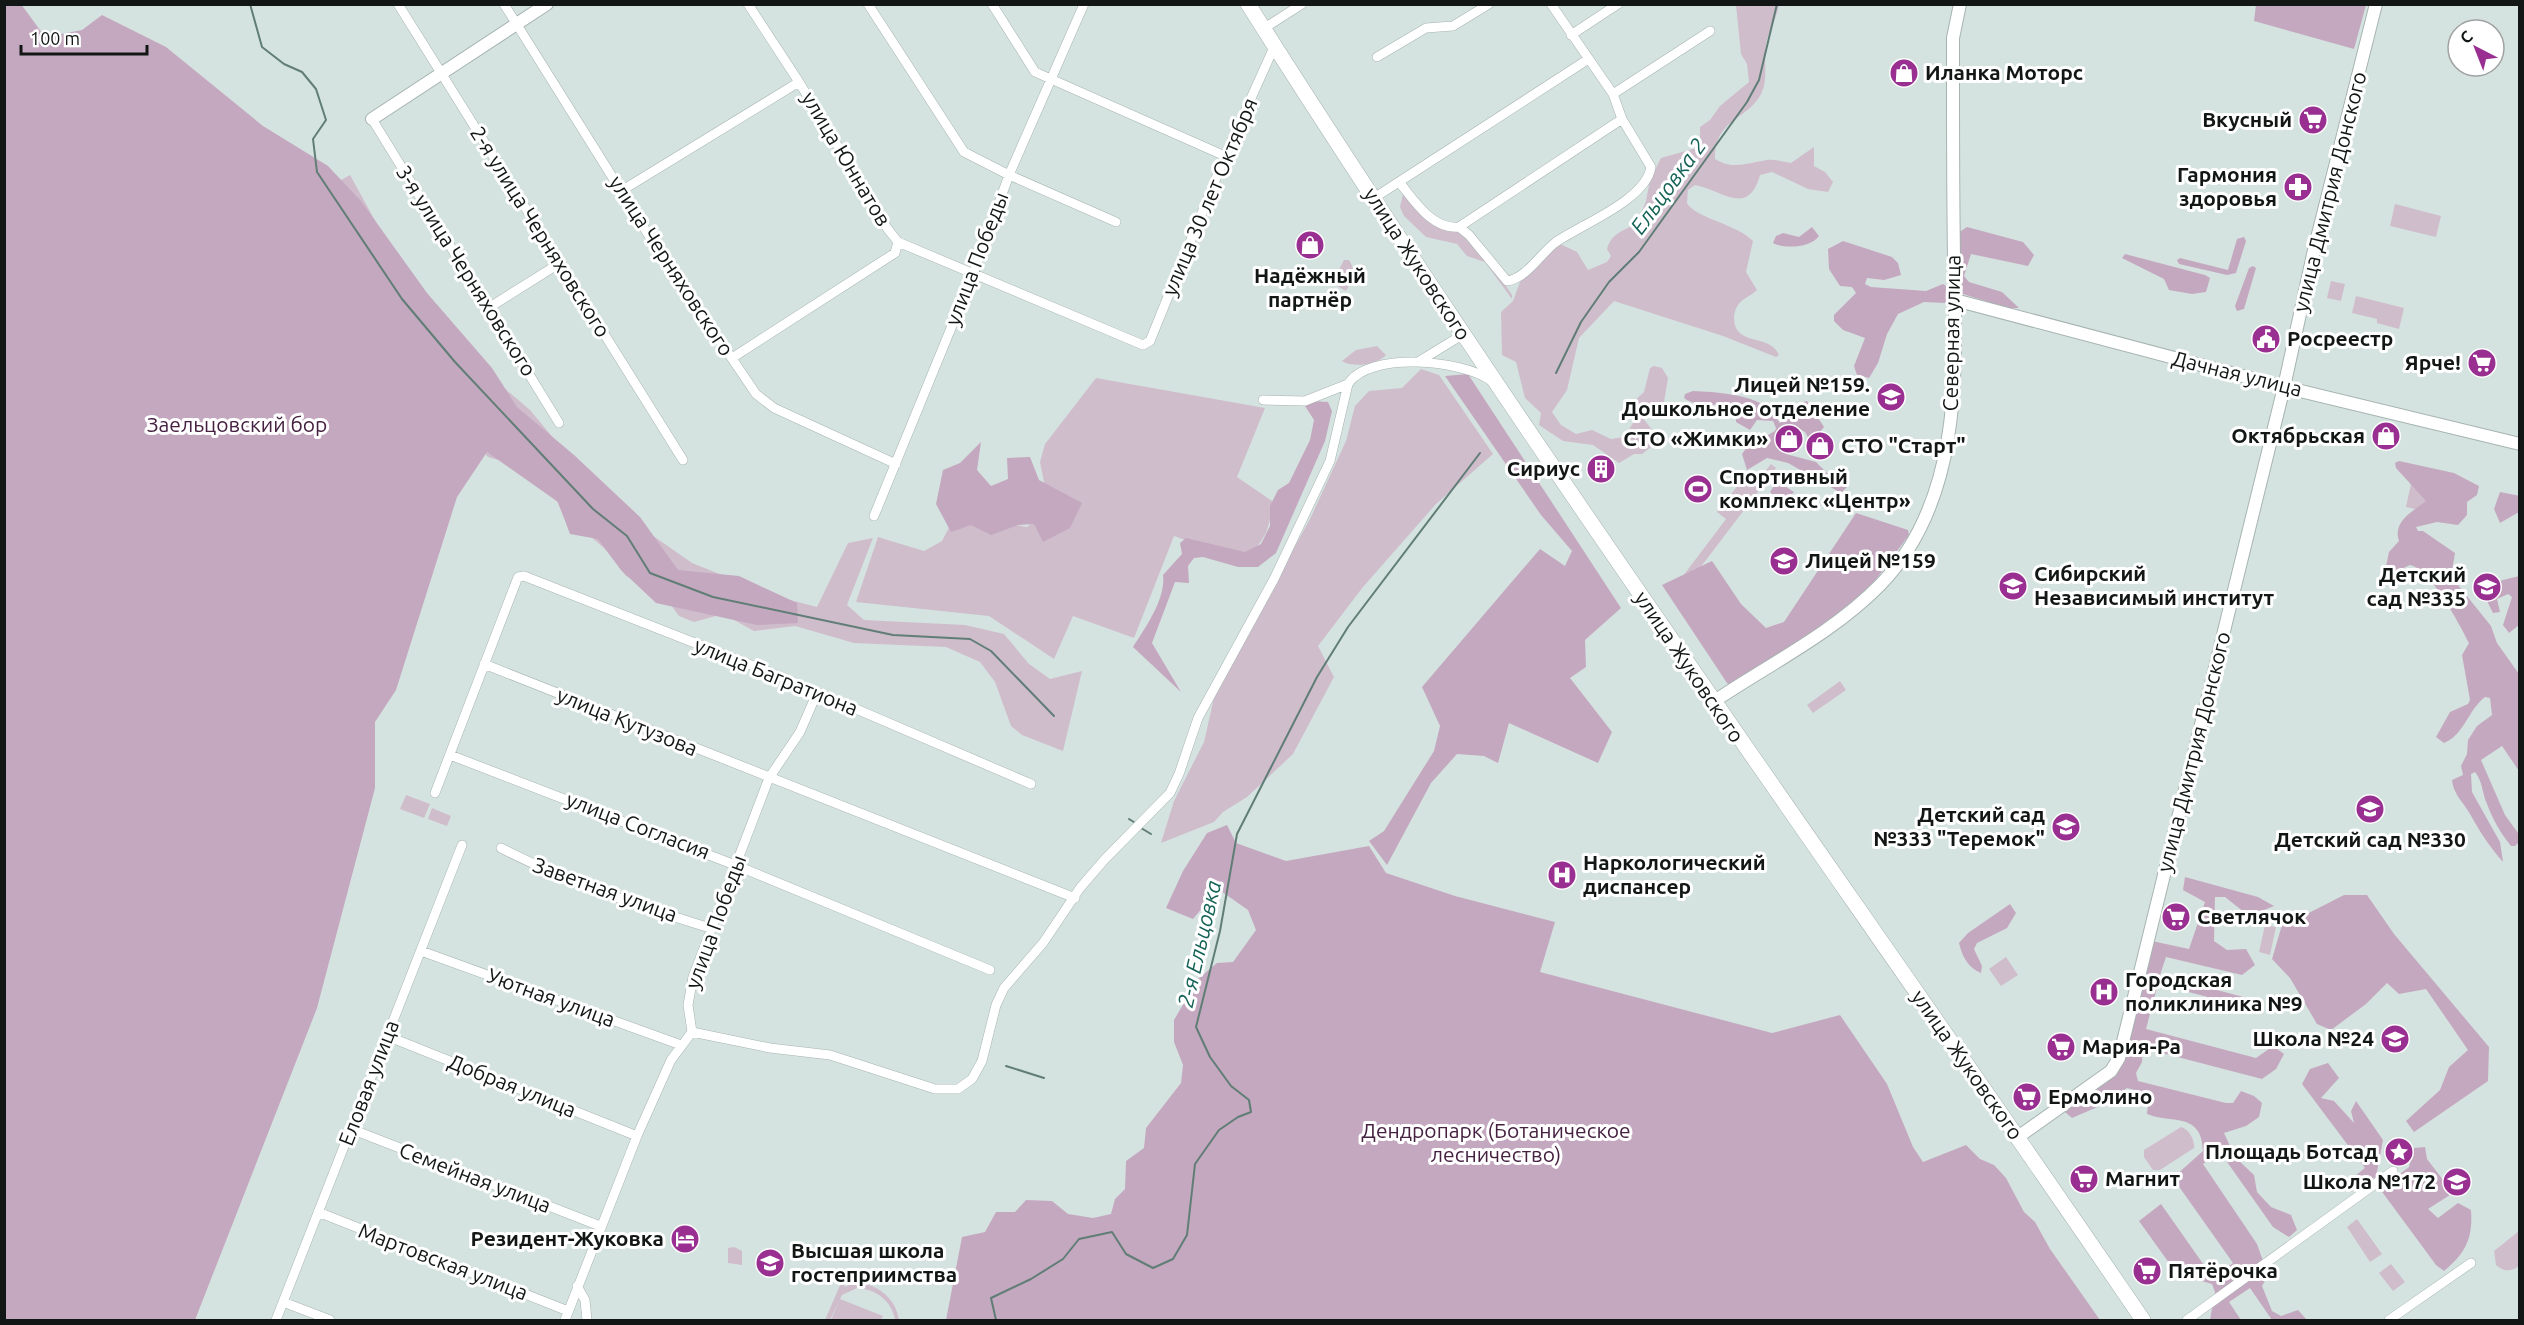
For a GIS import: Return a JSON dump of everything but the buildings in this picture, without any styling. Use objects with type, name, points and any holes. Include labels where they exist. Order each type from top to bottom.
[{"type":"main road","name":"улица Жуковского","points":[[1248,4],[1495,384],[2143,1320]]},
{"type":"street","name":"2-я улица Черняховского","points":[[398,4],[683,460]]},
{"type":"street","name":"улица Черняховского","points":[[504,4],[621,191],[756,393],[774,408],[896,464]]},
{"type":"street","points":[[372,119],[547,4]]},
{"type":"street","name":"улица Юннатов","points":[[748,4],[799,82],[886,228],[898,242],[1143,345]]},
{"type":"street","points":[[868,4],[964,152],[1009,176],[1116,222]]},
{"type":"street","points":[[992,4],[1035,72],[1225,156]]},
{"type":"street","name":"улица Победы","points":[[874,516],[974,272],[1009,176],[1049,79],[1084,4]]},
{"type":"street","points":[[1263,29],[1302,4]]},
{"type":"street","points":[[1377,57],[1426,28],[1453,26],[1489,4]]},
{"type":"street","points":[[1459,227],[1469,234],[1507,281],[1516,280],[1556,242],[1604,217],[1645,183],[1650,174],[1651,167],[1622,119],[1613,94],[1587,60],[1551,4]]},
{"type":"street","points":[[1571,35],[1618,4]]},
{"type":"street","name":"Северная улица","points":[[1713,702],[1857,606],[1882,583],[1924,522],[1935,489],[1955,394],[1953,38],[1960,4]]},
{"type":"street","name":"улица Дмитрия Донского","points":[[2018,1137],[2111,1071],[2119,1058],[2284,387],[2314,250],[2376,4]]},
{"type":"street","points":[[1613,94],[1710,31]]},
{"type":"street","name":"улица 30 лет Октября","points":[[1143,345],[1150,341],[1225,156],[1274,46]]},
{"type":"street","points":[[1374,198],[1587,60]]},
{"type":"street","points":[[621,191],[799,82]]},
{"type":"street","name":"3-я улица Черняховского","points":[[372,119],[490,307],[559,423]]},
{"type":"street","points":[[1399,182],[1422,210],[1437,222],[1449,228],[1459,227],[1622,119]]},
{"type":"street","points":[[732,358],[895,253],[898,242]]},
{"type":"street","points":[[490,307],[560,263]]},
{"type":"street","name":"Дачная улица","points":[[1955,300],[2284,387],[2520,444]]},
{"type":"street","points":[[1415,363],[1440,351],[1462,334]]},
{"type":"street","points":[[567,1316],[600,1226],[670,1060],[692,1032],[770,1048],[830,1055],[935,1089],[958,1089],[972,1079],[982,1061],[996,1005],[1004,988],[1043,943],[1080,888],[1137,825],[1170,793],[1198,718],[1274,579],[1330,461],[1348,384],[1352,379],[1369,370],[1415,363],[1455,365],[1473,370],[1495,384]]},
{"type":"street","points":[[1263,400],[1305,401],[1348,384]]},
{"type":"street","name":"улица Багратиона","points":[[484,664],[518,577],[524,576],[784,678],[1031,784]]},
{"type":"street","points":[[435,793],[484,664]]},
{"type":"street","name":"улица Кутузова","points":[[484,664],[1075,898]]},
{"type":"street","name":"улица Победы","points":[[692,1032],[688,1005],[689,992],[710,928],[769,778],[801,732],[817,693]]},
{"type":"street","name":"улица Согласия","points":[[450,754],[735,865],[990,970]]},
{"type":"street","name":"Еловая улица","points":[[276,1320],[462,845]]},
{"type":"street","name":"Заветная улица","points":[[501,849],[553,873],[666,915],[710,928]]},
{"type":"street","name":"Уютная улица","points":[[421,951],[681,1045]]},
{"type":"street","name":"Добрая улица","points":[[387,1036],[637,1136]]},
{"type":"street","name":"Семейная улица","points":[[351,1129],[600,1226]]},
{"type":"street","points":[[2187,1320],[2393,1171]]},
{"type":"street","name":"Мартовская улица","points":[[318,1212],[567,1316]]},
{"type":"street","points":[[2389,1320],[2471,1263]]},
{"type":"street","points":[[577,1286],[585,1300],[587,1320]]},
{"type":"street","points":[[283,1302],[330,1320]]},
{"type":"shaded area","points":[[1736,5],[1779,5],[1766,44],[1765,82],[1761,94],[1748,110],[1720,135],[1715,159],[1734,165],[1770,160],[1791,163],[1814,147],[1814,166],[1825,172],[1833,182],[1828,192],[1808,189],[1772,172],[1760,175],[1755,188],[1749,195],[1741,198],[1733,198],[1695,185],[1688,190],[1687,203],[1691,208],[1737,230],[1753,241],[1746,272],[1757,290],[1737,307],[1734,317],[1736,328],[1746,337],[1775,348],[1779,355],[1776,357],[1723,336],[1614,301],[1579,338],[1567,390],[1552,412],[1561,425],[1576,434],[1592,430],[1611,439],[1624,437],[1633,423],[1632,403],[1644,392],[1650,368],[1654,366],[1662,368],[1668,378],[1664,402],[1658,408],[1647,410],[1642,417],[1657,436],[1651,447],[1642,454],[1634,454],[1619,463],[1593,445],[1563,441],[1539,425],[1541,413],[1525,398],[1516,362],[1502,355],[1501,312],[1513,301],[1520,282],[1556,242],[1577,252],[1588,270],[1607,262],[1611,256],[1607,249],[1612,239],[1637,223],[1646,201],[1650,180],[1661,158],[1700,147],[1700,127],[1710,120],[1720,106],[1749,82],[1747,64],[1741,54]]},
{"type":"shaded area","points":[[350,175],[399,264],[471,360],[530,410],[609,505],[692,563],[775,596],[817,607],[848,543],[873,538],[847,605],[864,620],[965,625],[1004,634],[1029,664],[1050,679],[1082,671],[1063,751],[1022,735],[1011,726],[995,682],[980,662],[946,647],[854,643],[795,626],[754,631],[723,614],[694,622],[679,616],[663,594],[626,576],[605,549],[583,530],[569,529],[557,501],[518,466],[488,457],[430,393],[307,199]]},
{"type":"shaded area","points":[[1403,194],[1409,198],[1424,218],[1470,239],[1488,258],[1512,295],[1512,299],[1485,262],[1467,256],[1457,244],[1426,237],[1404,216],[1400,207]]},
{"type":"shaded area","points":[[2395,204],[2441,216],[2436,237],[2390,226]]},
{"type":"shaded area","points":[[1344,260],[1349,260],[1353,272],[1346,291],[1332,283]]},
{"type":"shaded area","points":[[2331,281],[2345,284],[2341,301],[2327,298]]},
{"type":"shaded area","points":[[2356,296],[2404,308],[2399,329],[2377,323],[2377,319],[2352,313]]},
{"type":"shaded area","points":[[1377,346],[1386,355],[1377,361],[1358,365],[1342,361],[1356,350]]},
{"type":"shaded area","points":[[1421,369],[1439,375],[1493,454],[1436,504],[1363,587],[1318,646],[1334,677],[1293,754],[1247,797],[1223,812],[1214,822],[1161,843],[1174,801],[1204,742],[1215,693],[1310,519],[1346,441],[1355,406],[1369,391],[1402,388]]},
{"type":"shaded area","points":[[1096,378],[1265,408],[1237,477],[1275,503],[1266,533],[1252,555],[1224,554],[1174,536],[1134,638],[1073,616],[1054,659],[989,616],[856,602],[878,537],[924,551],[942,541],[956,514],[1027,527],[1066,498],[1045,487],[1040,462],[1045,444]]},
{"type":"shaded area","points":[[1771,464],[1776,468],[1684,589],[1677,584],[1726,519],[1717,512],[1743,479],[1753,487]]},
{"type":"shaded area","points":[[2412,479],[2452,517],[2406,507]]},
{"type":"shaded area","points":[[1840,681],[1846,690],[1813,713],[1807,705]]},
{"type":"shaded area","points":[[406,795],[430,804],[424,818],[400,809]]},
{"type":"shaded area","points":[[432,808],[451,816],[447,826],[428,819]]},
{"type":"shaded area","points":[[2265,925],[2276,927],[2270,955],[2259,952]]},
{"type":"shaded area","points":[[2006,957],[2018,975],[2001,986],[1989,969]]},
{"type":"shaded area","points":[[2181,1127],[2191,1135],[2194,1148],[2160,1170],[2153,1170],[2144,1157],[2144,1150]]},
{"type":"shaded area","points":[[2357,1219],[2382,1254],[2370,1262],[2347,1227]]},
{"type":"shaded area","points":[[2519,1231],[2519,1266],[2504,1270],[2496,1265],[2494,1251]]},
{"type":"shaded area","points":[[734,1247],[742,1251],[742,1265],[728,1263],[728,1248]]},
{"type":"shaded area","points":[[2391,1264],[2405,1282],[2393,1291],[2379,1273]]},
{"type":"shaded area","points":[[844,1276],[848,1277],[844,1287],[862,1284],[871,1286],[887,1296],[897,1311],[899,1320],[895,1320],[890,1307],[882,1297],[871,1291],[857,1288],[842,1295],[830,1320],[825,1320]]},
{"type":"shaded area","points":[[840,1299],[883,1316],[881,1320],[831,1320]]},
{"type":"green space","name":"Заельцовский бор","points":[[21,4],[45,37],[82,30],[102,15],[166,47],[263,126],[328,166],[361,201],[427,293],[492,368],[517,407],[574,455],[640,517],[678,570],[739,576],[797,603],[798,623],[757,625],[656,603],[621,570],[598,539],[570,534],[558,502],[487,452],[457,497],[396,690],[375,722],[375,788],[317,1008],[195,1320],[5,1320],[4,5]]},
{"type":"green space","points":[[2256,4],[2366,5],[2354,49],[2254,21]]},
{"type":"green space","points":[[1812,227],[1819,236],[1810,243],[1790,247],[1773,243],[1776,236],[1783,233],[1799,237]]},
{"type":"green space","points":[[1967,227],[2023,242],[2034,255],[2028,266],[1971,254],[1964,276],[1969,282],[2002,292],[2019,308],[2007,308],[1960,293],[1958,233]]},
{"type":"green space","points":[[2244,237],[2246,241],[2236,273],[2227,275],[2179,264],[2177,260],[2180,258],[2228,270],[2237,239]]},
{"type":"green space","points":[[1843,241],[1892,257],[1898,263],[1901,275],[1884,280],[1867,278],[1865,284],[1871,287],[1926,291],[1943,284],[1948,287],[1950,299],[1946,303],[1924,302],[1898,314],[1887,334],[1878,363],[1869,378],[1857,375],[1854,366],[1865,338],[1843,330],[1834,321],[1834,315],[1856,293],[1852,287],[1840,286],[1829,269],[1828,249]]},
{"type":"green space","points":[[2125,254],[2205,275],[2210,278],[2206,292],[2192,294],[2169,290],[2164,279],[2122,258]]},
{"type":"green space","points":[[2253,266],[2256,268],[2244,309],[2237,311],[2235,306],[2249,268]]},
{"type":"green space","points":[[1468,374],[1621,608],[1585,640],[1586,667],[1570,678],[1612,732],[1598,763],[1509,723],[1498,763],[1484,756],[1457,754],[1431,783],[1387,865],[1369,841],[1384,831],[1434,751],[1440,726],[1422,687],[1540,549],[1565,566],[1572,551],[1541,515],[1445,376]]},
{"type":"green space","points":[[1693,391],[1732,395],[1761,403],[1780,423],[1787,417],[1795,419],[1801,413],[1803,402],[1807,401],[1824,427],[1811,443],[1805,432],[1791,424],[1776,447],[1786,454],[1816,462],[1827,473],[1843,480],[1847,487],[1841,493],[1788,463],[1767,458],[1747,470],[1742,454],[1747,447],[1775,431],[1773,421],[1757,420],[1750,430],[1736,422],[1736,406],[1694,403],[1684,398],[1685,394]]},
{"type":"green space","points":[[1312,401],[1328,402],[1332,411],[1325,441],[1276,553],[1258,567],[1238,567],[1203,557],[1194,558],[1188,566],[1189,583],[1175,582],[1152,643],[1181,692],[1133,647],[1158,603],[1163,575],[1182,554],[1180,543],[1186,538],[1245,552],[1261,544],[1270,526],[1270,506],[1278,490],[1289,483],[1310,440],[1314,420],[1305,406]]},
{"type":"green space","points":[[981,442],[977,470],[991,486],[1008,479],[1007,458],[1030,457],[1039,480],[1082,503],[1070,528],[1043,542],[1034,524],[1018,525],[991,535],[971,525],[951,532],[936,504],[943,470],[960,463]]},
{"type":"green space","points":[[2399,461],[2454,473],[2479,486],[2477,495],[2467,502],[2467,515],[2458,525],[2437,522],[2416,527],[2418,531],[2423,531],[2455,553],[2452,571],[2454,580],[2491,626],[2497,643],[2519,674],[2519,771],[2502,746],[2481,760],[2505,815],[2518,833],[2518,843],[2515,846],[2511,846],[2500,831],[2485,800],[2478,776],[2475,772],[2471,774],[2472,792],[2500,842],[2503,862],[2485,839],[2457,794],[2452,780],[2463,775],[2461,766],[2467,754],[2468,740],[2477,726],[2492,715],[2490,698],[2485,697],[2479,702],[2451,739],[2444,743],[2436,737],[2450,712],[2468,704],[2470,700],[2462,655],[2469,643],[2444,598],[2418,568],[2410,565],[2395,572],[2385,571],[2389,552],[2399,541],[2401,522],[2426,501],[2396,468],[2395,463]]},
{"type":"green space","points":[[1777,481],[1794,492],[1784,504],[1770,492]]},
{"type":"green space","points":[[2500,492],[2520,496],[2519,512],[2500,523],[2494,509]]},
{"type":"green space","points":[[1856,513],[1908,530],[1909,535],[1874,582],[1833,619],[1731,685],[1727,683],[1662,585],[1712,561],[1741,604],[1766,628],[1784,622]]},
{"type":"green space","points":[[2519,576],[2519,625],[2509,633],[2503,625],[2512,597],[2508,594],[2497,599],[2500,612],[2493,613],[2483,593],[2491,583]]},
{"type":"green space","name":"Дендропарк (Ботаническое лесничество)","points":[[1227,825],[1236,843],[1286,861],[1369,846],[1386,873],[1455,896],[1555,922],[1540,972],[1772,1033],[1840,1015],[1887,1084],[1913,1147],[1923,1162],[1966,1145],[1980,1159],[1994,1165],[2006,1178],[2024,1212],[2035,1222],[2050,1249],[2100,1320],[946,1320],[962,1237],[985,1232],[996,1212],[1015,1212],[1026,1200],[1052,1201],[1068,1214],[1093,1218],[1111,1214],[1115,1199],[1125,1189],[1126,1161],[1144,1148],[1146,1128],[1181,1083],[1183,1065],[1174,1042],[1174,1020],[1198,979],[1217,963],[1233,962],[1256,930],[1248,910],[1218,889],[1193,919],[1166,908],[1183,871],[1207,833]]},
{"type":"green space","points":[[2185,877],[2258,897],[2274,906],[2249,916],[2225,897],[2215,897],[2214,941],[2227,950],[2246,949],[2255,965],[2242,975],[2166,957],[2160,975],[2251,999],[2250,1008],[2158,984],[2146,1029],[2256,1058],[2273,1046],[2284,1054],[2276,1069],[2262,1079],[2143,1048],[2142,1062],[2136,1073],[2138,1081],[2226,1103],[2233,1103],[2241,1091],[2254,1096],[2262,1103],[2259,1117],[2246,1126],[2224,1133],[2235,1157],[2254,1175],[2257,1192],[2271,1207],[2291,1215],[2297,1230],[2289,1237],[2273,1227],[2220,1152],[2203,1164],[2257,1244],[2268,1275],[2262,1286],[2272,1311],[2281,1316],[2298,1310],[2307,1320],[2272,1320],[2250,1288],[2229,1302],[2241,1320],[2210,1320],[2215,1292],[2212,1284],[2177,1274],[2139,1221],[2161,1204],[2213,1278],[2233,1263],[2180,1188],[2175,1176],[2203,1151],[2201,1138],[2191,1124],[2147,1114],[2148,1104],[2139,1091],[2127,1088],[2102,1105],[2072,1118],[2065,1112],[2114,1071],[2152,941],[2189,949],[2205,902],[2183,890]]},
{"type":"green space","points":[[2344,895],[2367,895],[2394,934],[2489,1047],[2488,1081],[2414,1132],[2406,1121],[2440,1090],[2449,1067],[2468,1050],[2426,989],[2399,994],[2387,983],[2366,1004],[2331,1030],[2317,1024],[2290,978],[2272,959],[2284,918],[2299,918]]},
{"type":"green space","points":[[2010,904],[2016,913],[2007,928],[1977,943],[1974,949],[1982,966],[1981,973],[1966,961],[1959,943],[1968,933]]},
{"type":"green space","points":[[2328,1063],[2339,1078],[2321,1098],[2334,1101],[2354,1123],[2351,1111],[2356,1101],[2383,1140],[2376,1177],[2351,1192],[2346,1183],[2365,1168],[2302,1084],[2310,1069]]},
{"type":"green space","points":[[2425,1147],[2427,1159],[2453,1193],[2428,1209],[2438,1218],[2458,1203],[2471,1210],[2471,1229],[2463,1251],[2444,1271],[2436,1265],[2380,1189],[2409,1167],[2414,1148]]},
{"type":"waterway","points":[[250,4],[262,47],[284,64],[302,72],[316,89],[326,120],[313,139],[317,172],[402,299],[455,362],[593,509],[627,536],[650,573],[713,597],[893,635],[970,639],[991,651],[1054,716]]},
{"type":"waterway","name":"Ельцовка 2","points":[[1556,373],[1581,322],[1609,282],[1639,252],[1747,102],[1759,80],[1777,4]]},
{"type":"waterway","name":"2-я Ельцовка","points":[[996,1320],[991,1298],[1031,1279],[1063,1259],[1079,1239],[1112,1232],[1126,1254],[1153,1268],[1173,1259],[1187,1235],[1195,1164],[1219,1130],[1238,1117],[1251,1112],[1249,1100],[1231,1086],[1210,1057],[1196,1027],[1220,931],[1237,834],[1317,677],[1348,627],[1480,453]]},
{"type":"waterway","points":[[1129,819],[1137,824]]},
{"type":"waterway","points":[[1141,828],[1151,834]]},
{"type":"waterway","points":[[1006,1066],[1044,1078]]},
{"type":"place","name":"Иланка Моторс","points":[[1904,73]]},
{"type":"place","name":"Вкусный","points":[[2313,120]]},
{"type":"place","name":"Гармония здоровья","points":[[2298,187]]},
{"type":"place","name":"Надёжный партнёр","points":[[1310,245]]},
{"type":"place","name":"Росреестр","points":[[2266,339]]},
{"type":"place","name":"Ярче!","points":[[2482,363]]},
{"type":"place","name":"Лицей №159. Дошкольное отделение","points":[[1891,397]]},
{"type":"place","name":"Октябрьская","points":[[2386,436]]},
{"type":"place","name":"СТО «Жимки»","points":[[1789,439]]},
{"type":"place","name":"СТО \"Старт\"","points":[[1820,446]]},
{"type":"place","name":"Сириус","points":[[1601,469]]},
{"type":"place","name":"Спортивный комплекс «Центр»","points":[[1698,489]]},
{"type":"place","name":"Лицей №159","points":[[1784,561]]},
{"type":"place","name":"Сибирский Независимый институт","points":[[2013,586]]},
{"type":"place","name":"Детский сад №335","points":[[2487,587]]},
{"type":"place","name":"Детский сад №330","points":[[2370,809]]},
{"type":"place","name":"Детский сад №333 \"Теремок\"","points":[[2066,827]]},
{"type":"place","name":"Наркологический диспансер","points":[[1562,875]]},
{"type":"place","name":"Светлячок","points":[[2176,917]]},
{"type":"place","name":"Городская поликлиника №9","points":[[2104,992]]},
{"type":"place","name":"Школа №24","points":[[2395,1039]]},
{"type":"place","name":"Мария-Ра","points":[[2061,1047]]},
{"type":"place","name":"Ермолино","points":[[2027,1097]]},
{"type":"place","name":"Площадь Ботсад","points":[[2399,1152]]},
{"type":"place","name":"Магнит","points":[[2084,1179]]},
{"type":"place","name":"Школа №172","points":[[2457,1182]]},
{"type":"place","name":"Резидент-Жуковка","points":[[685,1239]]},
{"type":"place","name":"Высшая школа гостеприимства","points":[[770,1263]]},
{"type":"place","name":"Пятёрочка","points":[[2147,1271]]}]
